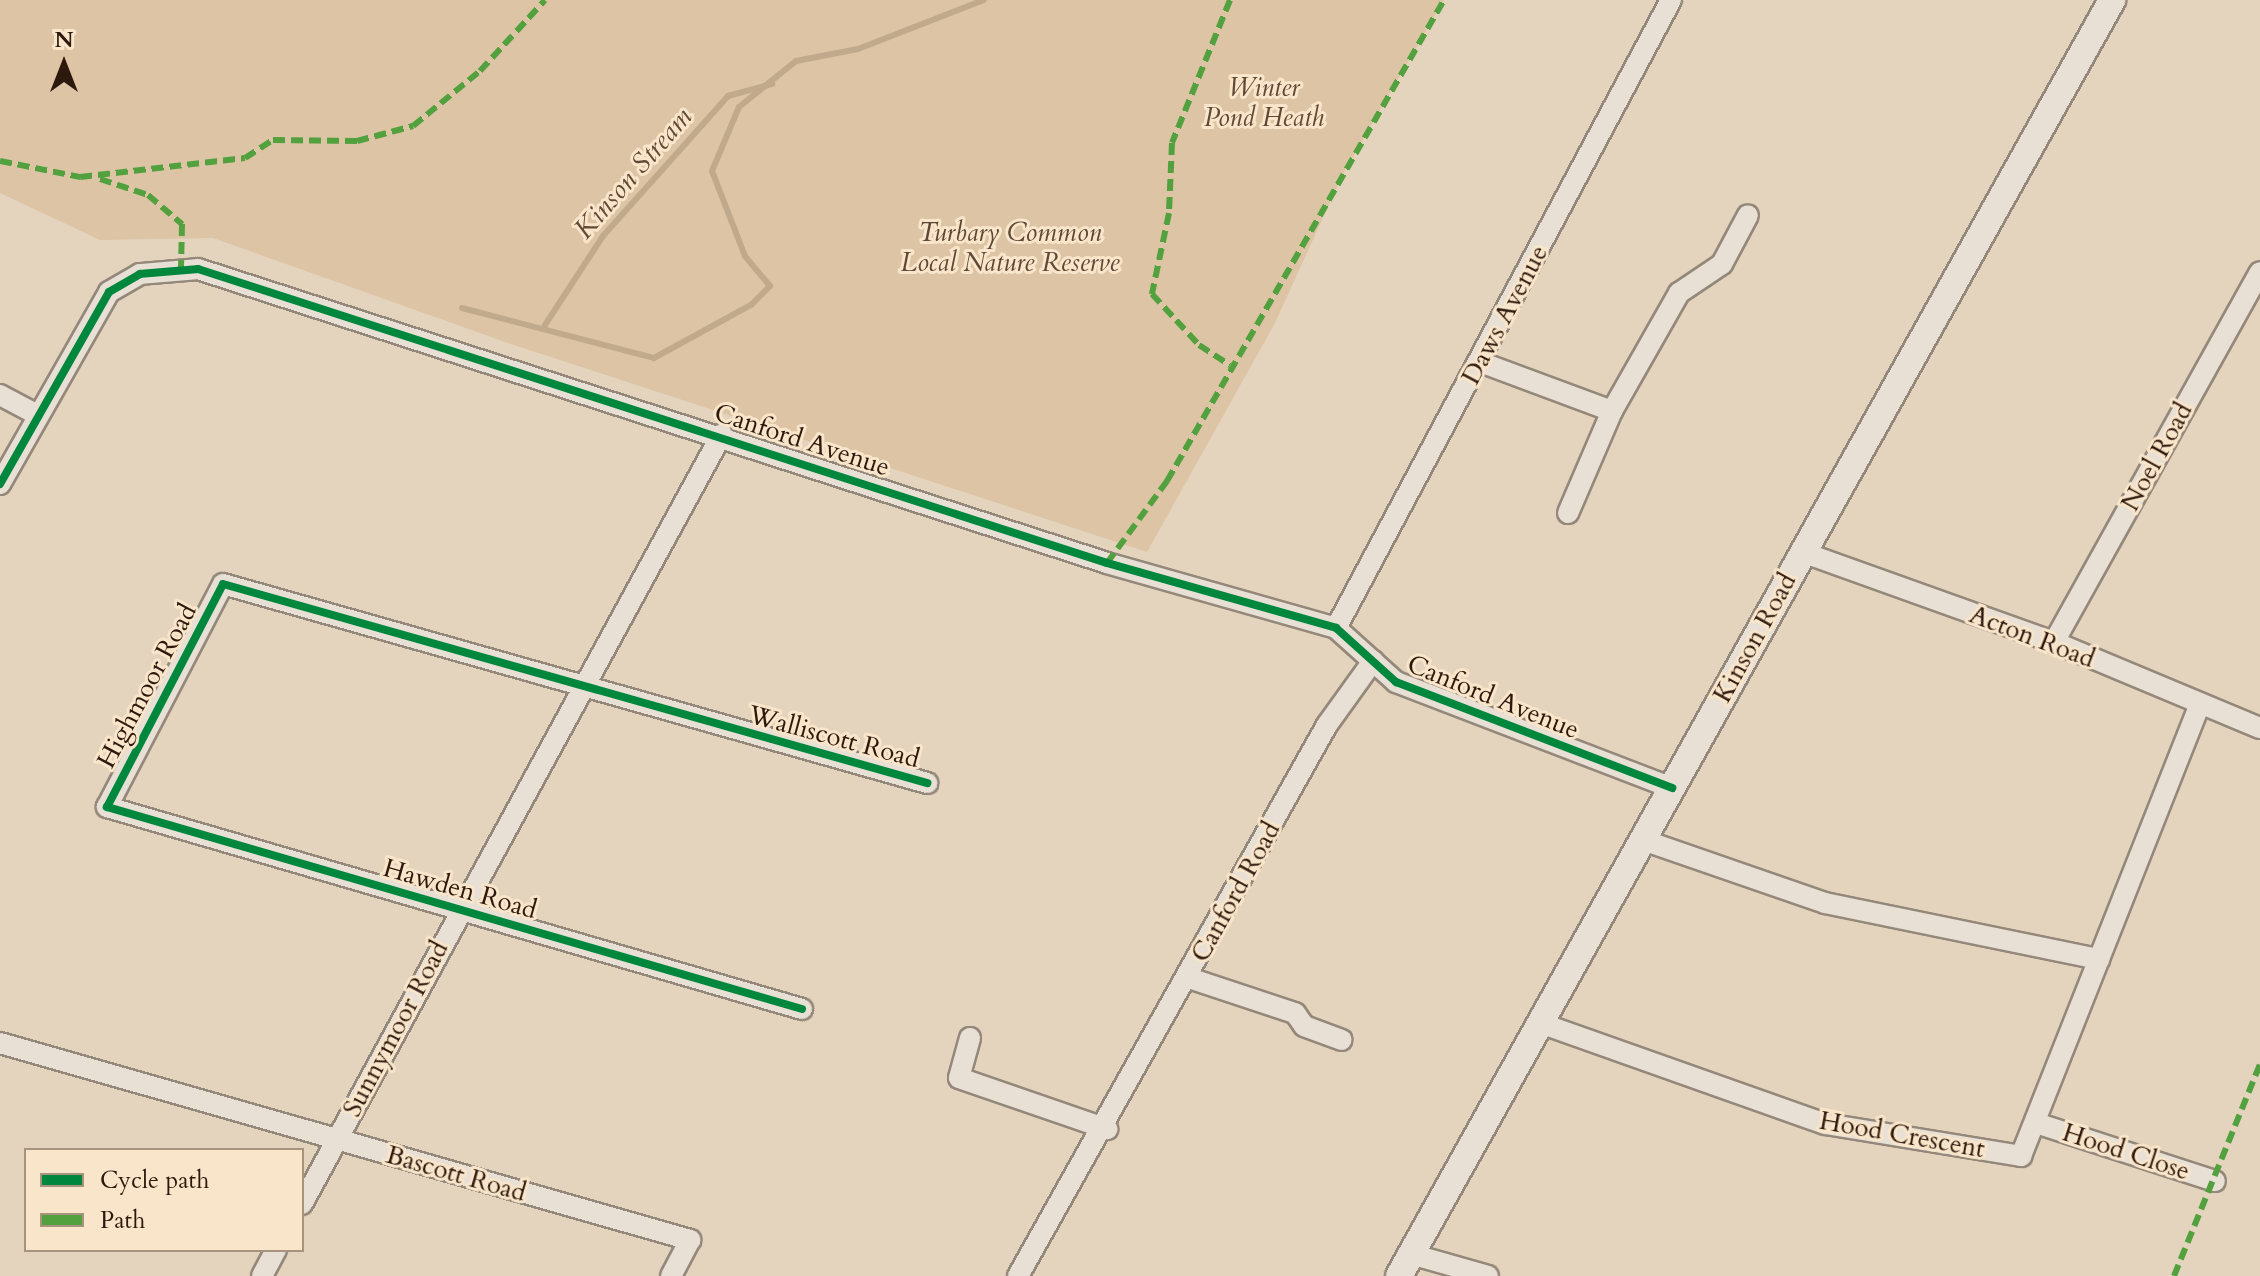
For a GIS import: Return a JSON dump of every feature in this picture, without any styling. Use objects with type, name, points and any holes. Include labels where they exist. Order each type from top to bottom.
[{"type":"street","name":"Daws Avenue","points":[[1336,628],[1671,0]]},
{"type":"street","name":"Kinson Road","points":[[1405,1265],[2112,0]]},
{"type":"street","points":[[1568,513],[1612,411],[1679,293],[1722,264],[1748,215]]},
{"type":"street","name":"Canford Avenue","points":[[0,484],[35,414],[109,292],[140,274],[181,267],[722,434],[1107,563],[1336,628],[1373,661],[1420,693],[1672,788]]},
{"type":"street","name":"Noel Road","points":[[2054,642],[2260,272]]},
{"type":"street","points":[[1480,362],[1612,411]]},
{"type":"street","points":[[0,395],[35,414]]},
{"type":"street","name":"Sunnymoor Road","points":[[304,1200],[459,910],[722,434]]},
{"type":"street","name":"Acton Road","points":[[1802,552],[2054,642],[2199,707],[2260,728]]},
{"type":"street","name":"Walliscott Road","points":[[223,584],[583,689],[927,783]]},
{"type":"street","name":"Highmoor Road","points":[[107,807],[223,584]]},
{"type":"street","name":"Canford Road","points":[[1018,1276],[1107,1129],[1341,701],[1373,661]]},
{"type":"street","name":"Hood Crescent","points":[[1540,1023],[1826,1124],[2021,1156],[2199,707]]},
{"type":"street","name":"Hawden Road","points":[[107,807],[802,1009]]},
{"type":"street","points":[[1643,840],[1825,903],[2099,959]]},
{"type":"street","points":[[1189,978],[1295,1013],[1304,1026],[1342,1040]]},
{"type":"street","points":[[970,1038],[959,1078],[1107,1129]]},
{"type":"street","name":"Bascott Road","points":[[0,1043],[690,1240],[671,1276]]},
{"type":"street","name":"Hood Close","points":[[2036,1123],[2215,1181]]},
{"type":"street","points":[[262,1276],[275,1252]]},
{"type":"street","points":[[1405,1265],[1488,1276]]},
{"type":"green space","name":"Turbary Common Local Nature Reserve","points":[[0,0],[1444,0],[1343,174],[1274,325],[1147,552],[511,344],[213,238],[100,240],[0,193]]},
{"type":"waterway","name":"Kinson Stream","points":[[462,308],[654,358],[751,305],[770,286],[745,256],[712,171],[739,107],[796,61],[858,49],[984,0]]},
{"type":"waterway","name":"Kinson Stream","points":[[545,325],[603,236],[728,96],[772,84]]},
{"type":"marked path","points":[[0,161],[80,177],[245,158],[273,140],[357,141],[413,126],[480,71],[545,0]]},
{"type":"marked path","points":[[1230,0],[1172,143],[1169,213],[1152,294],[1199,345],[1230,365]]},
{"type":"marked path","points":[[1107,563],[1167,481],[1444,0]]},
{"type":"marked path","points":[[100,179],[148,195],[182,224],[181,267]]},
{"type":"marked path","points":[[2174,1276],[2260,1064]]},
{"type":"cycle path","points":[[0,484],[109,292],[140,274],[198,269],[1107,563],[1336,628],[1396,682],[1672,788]]},
{"type":"cycle path","points":[[802,1009],[107,807],[223,584],[927,783]]},
{"type":"park label","name":"Winter Pond Heath","points":[[1264,103]]}]
